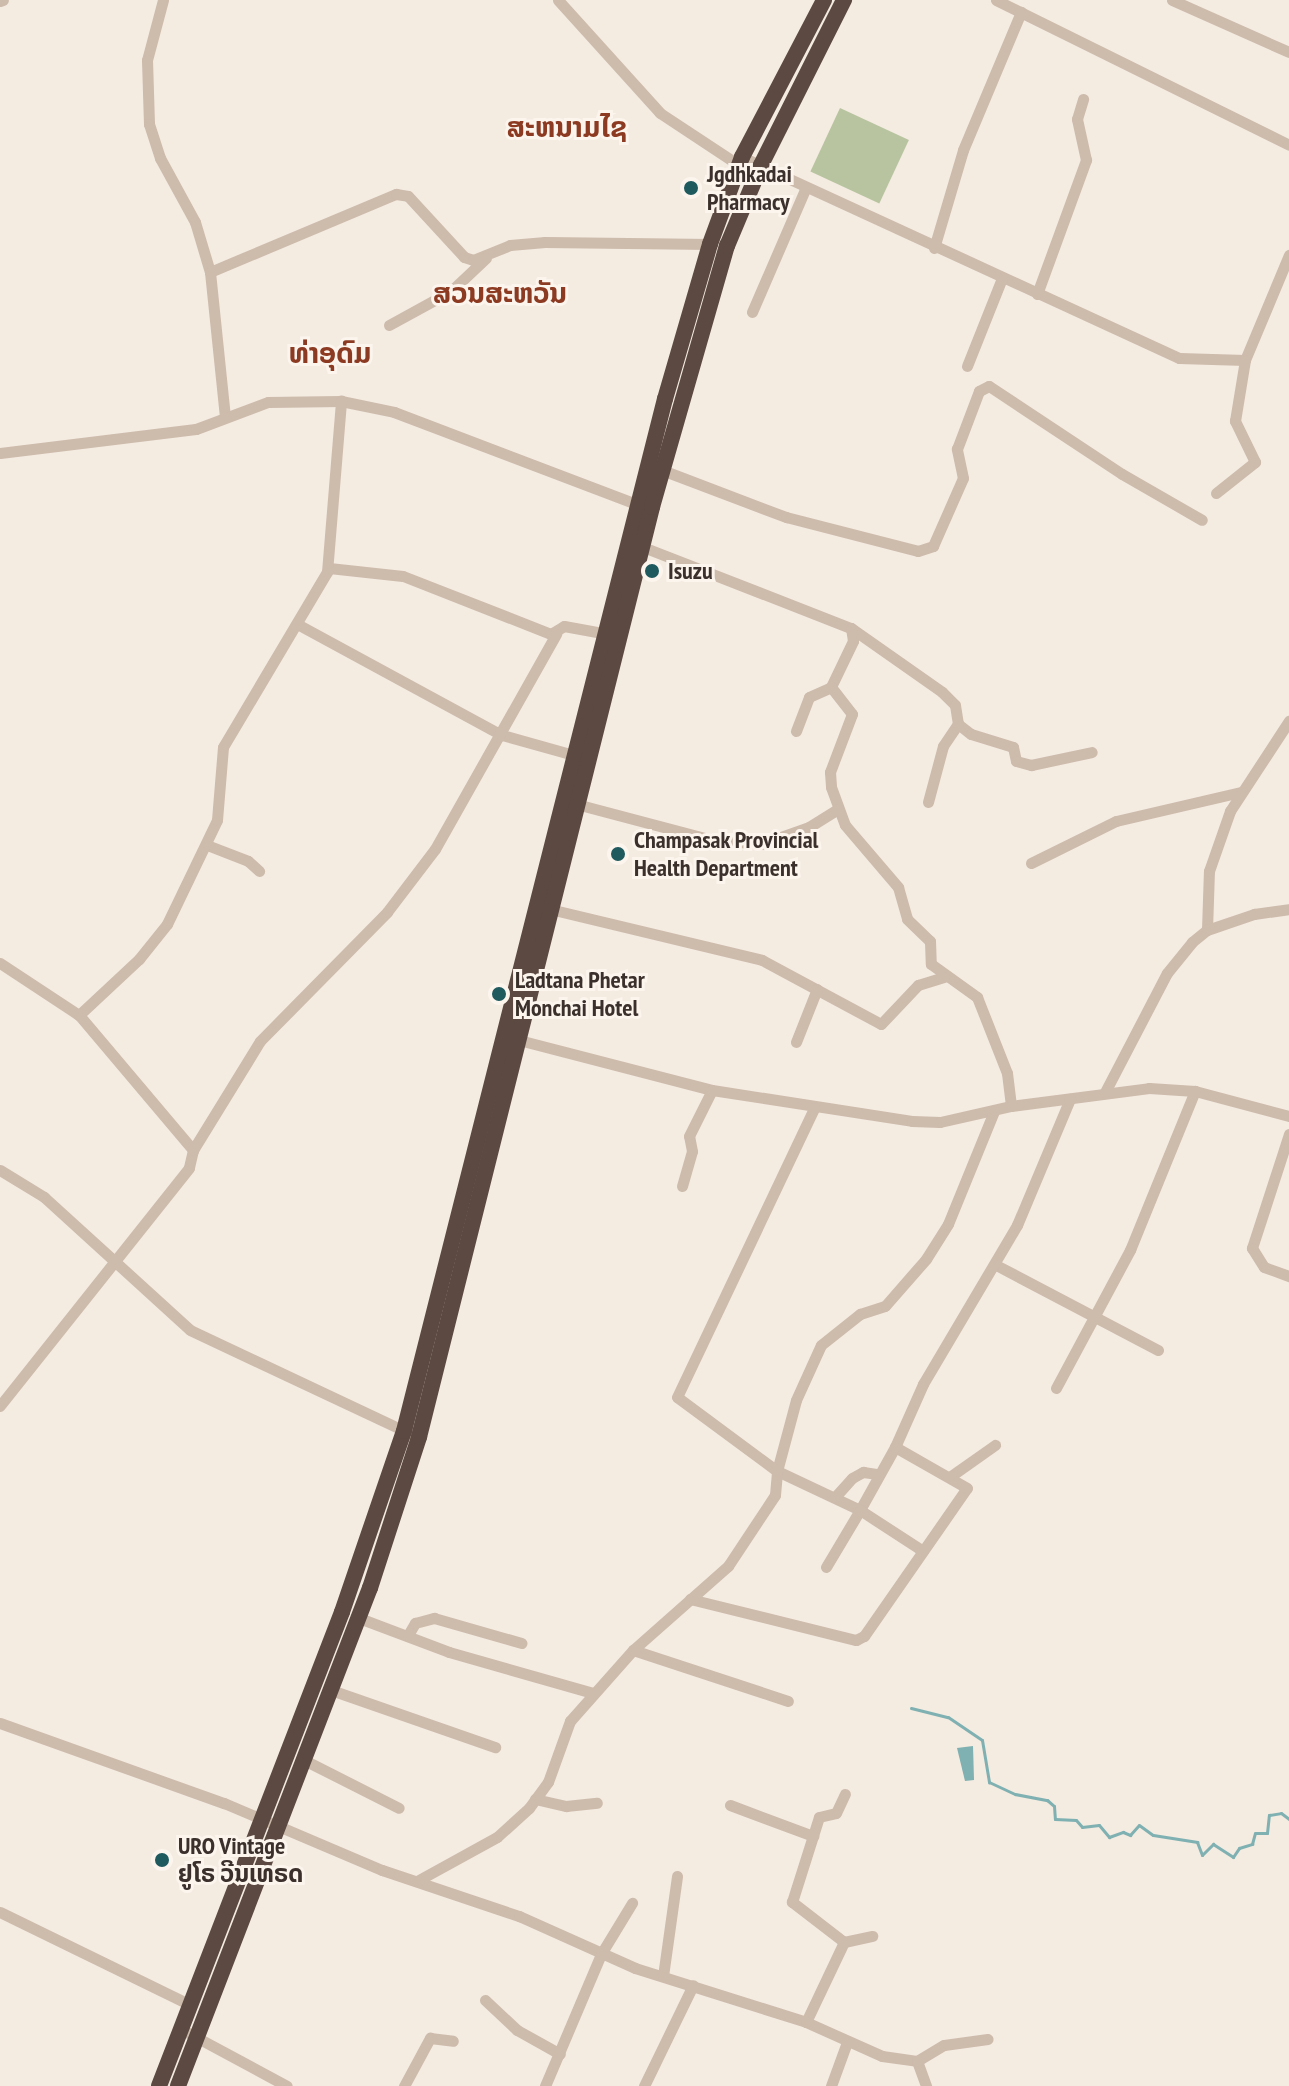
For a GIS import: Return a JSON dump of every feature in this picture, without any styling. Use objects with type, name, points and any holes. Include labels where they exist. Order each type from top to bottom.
[{"type":"highway","points":[[159,2086],[189,2032],[278,1827],[370,1588],[554,910],[580,805],[613,635],[710,244],[740,161],[824,0]]},
{"type":"highway","points":[[178,2086],[191,2005],[411,1434],[502,1035],[577,756],[643,547],[645,506],[662,470],[723,261],[761,165],[844,0]]},
{"type":"highway","points":[[354,1581],[370,1588]]},
{"type":"street","points":[[163,0],[147,60],[149,124],[160,158],[195,222],[210,272],[225,416]]},
{"type":"street","points":[[559,0],[660,113],[740,161],[761,165],[934,248],[1179,358],[1245,360]]},
{"type":"street","points":[[996,0],[1289,145]]},
{"type":"street","points":[[1172,0],[1289,52]]},
{"type":"street","points":[[934,248],[963,150],[1021,12]]},
{"type":"street","points":[[1037,294],[1086,160],[1077,119],[1083,99]]},
{"type":"street","points":[[752,312],[806,187]]},
{"type":"street","points":[[210,272],[396,194],[408,196],[464,257],[486,258]]},
{"type":"street","points":[[389,325],[451,291],[486,258],[503,247],[545,242],[710,244]]},
{"type":"street","points":[[1216,493],[1255,462],[1235,421],[1245,360],[1287,268],[1289,255]]},
{"type":"street","points":[[967,366],[1002,278]]},
{"type":"street","points":[[662,470],[786,517],[918,551],[933,546],[963,478],[957,449],[979,391],[989,386],[1122,474],[1202,520]]},
{"type":"street","points":[[79,1015],[156,940],[207,845],[217,820],[223,747],[299,625],[329,568],[341,401]]},
{"type":"street","points":[[0,453],[196,429],[268,402],[341,401],[394,412],[645,506]]},
{"type":"street","points":[[643,547],[851,628],[942,692],[955,705],[958,724],[943,746],[928,802]]},
{"type":"street","points":[[329,568],[403,576],[556,634]]},
{"type":"street","points":[[299,625],[502,735],[577,756]]},
{"type":"street","points":[[0,1406],[116,1264],[189,1168],[193,1150],[260,1041],[372,928],[416,875],[502,735],[556,634],[564,626],[613,635]]},
{"type":"street","points":[[796,731],[809,697],[831,687],[853,641],[851,628]]},
{"type":"street","points":[[831,687],[852,714],[830,772],[838,809],[845,825],[898,887],[907,919],[930,941],[931,964],[944,977],[977,997],[1007,1073],[1011,1106]]},
{"type":"street","points":[[1207,930],[1209,871],[1241,792],[1289,721]]},
{"type":"street","points":[[958,724],[971,734],[1013,747],[1012,758],[1031,765],[1092,752]]},
{"type":"street","points":[[1031,863],[1116,821],[1241,792]]},
{"type":"street","points":[[580,805],[709,839],[761,844],[809,827],[838,809]]},
{"type":"street","points":[[207,845],[248,861],[259,871]]},
{"type":"street","points":[[1105,1092],[1167,973],[1207,930],[1289,909]]},
{"type":"street","points":[[554,910],[762,960],[881,1024],[918,985],[944,977]]},
{"type":"street","points":[[0,963],[79,1015],[193,1150]]},
{"type":"street","points":[[796,1042],[817,989]]},
{"type":"street","points":[[502,1035],[712,1090],[814,1108],[940,1122],[1011,1106],[1105,1092],[1195,1091],[1289,1116]]},
{"type":"street","points":[[682,1186],[692,1151],[689,1136],[712,1090]]},
{"type":"street","points":[[1056,1388],[1091,1317],[1130,1250],[1195,1091]]},
{"type":"street","points":[[826,1567],[895,1447],[923,1384],[996,1265],[1070,1099]]},
{"type":"street","points":[[814,1108],[677,1397],[777,1471],[860,1510],[923,1551]]},
{"type":"street","points":[[417,1881],[497,1837],[535,1799],[548,1782],[570,1721],[593,1693],[633,1650],[748,1543],[775,1495],[777,1471],[796,1400],[821,1345],[860,1314],[885,1306],[926,1259],[948,1224],[994,1111]]},
{"type":"street","points":[[1289,1134],[1252,1248],[1264,1267],[1289,1276]]},
{"type":"street","points":[[0,1170],[35,1189],[190,1330],[411,1434]]},
{"type":"street","points":[[996,1265],[1158,1350]]},
{"type":"street","points":[[951,1476],[995,1445]]},
{"type":"street","points":[[690,1599],[861,1640],[967,1488],[951,1476],[895,1447]]},
{"type":"street","points":[[835,1497],[852,1478],[863,1472],[878,1474]]},
{"type":"street","points":[[359,1618],[593,1693]]},
{"type":"street","points":[[408,1635],[415,1623],[434,1618],[521,1643]]},
{"type":"street","points":[[633,1650],[788,1701]]},
{"type":"street","points":[[331,1690],[495,1747]]},
{"type":"street","points":[[0,1723],[261,1819],[417,1881],[519,1916],[601,1954],[806,2022],[882,2056],[917,2061],[944,2045],[988,2039]]},
{"type":"street","points":[[304,1760],[399,1808]]},
{"type":"street","points":[[845,1794],[836,1813],[819,1817],[792,1902],[844,1942],[872,1936]]},
{"type":"street","points":[[535,1799],[575,1807],[597,1803]]},
{"type":"street","points":[[730,1805],[813,1836]]},
{"type":"street","points":[[663,1976],[677,1876]]},
{"type":"street","points":[[545,2086],[601,1954],[632,1903]]},
{"type":"street","points":[[0,1912],[191,2005]]},
{"type":"street","points":[[806,2022],[844,1942]]},
{"type":"street","points":[[644,2086],[693,1985]]},
{"type":"street","points":[[485,2000],[517,2030],[560,2054]]},
{"type":"street","points":[[189,2032],[287,2086]]},
{"type":"street","points":[[404,2086],[430,2038],[453,2041]]},
{"type":"street","points":[[831,2086],[847,2042]]},
{"type":"street","points":[[917,2061],[926,2086]]},
{"type":"green space","points":[[840,108],[909,140],[879,204],[810,171]]},
{"type":"water","points":[[973,1746],[974,1780],[965,1781],[957,1748]]},
{"type":"waterway","points":[[911,1708],[948,1717],[982,1740],[989,1782],[1015,1794],[1047,1800],[1054,1806],[1055,1819],[1076,1820],[1082,1827],[1099,1825],[1109,1837],[1123,1832],[1130,1835],[1139,1825],[1153,1835],[1197,1842],[1202,1855],[1213,1844],[1233,1857],[1239,1848],[1252,1844],[1255,1833],[1267,1833],[1269,1815],[1281,1813],[1289,1819]]},
{"type":"place","name":"Jgdhkadai Pharmacy","points":[[691,188]]},
{"type":"place","name":"Isuzu","points":[[652,571]]},
{"type":"place","name":"Champasak Provincial Health Department","points":[[618,854]]},
{"type":"place","name":"Ladtana Phetar Monchai Hotel","points":[[499,994]]},
{"type":"place","name":"URO Vintage ຢູໂຣ ວີນເທຣດ","points":[[162,1860]]},
{"type":"district","name":"ສະຫນາມໄຊ","points":[[567,127]]},
{"type":"district","name":"ສວນສະຫວັນ","points":[[500,293]]},
{"type":"district","name":"ທ່າອຸດົມ","points":[[330,353]]}]
